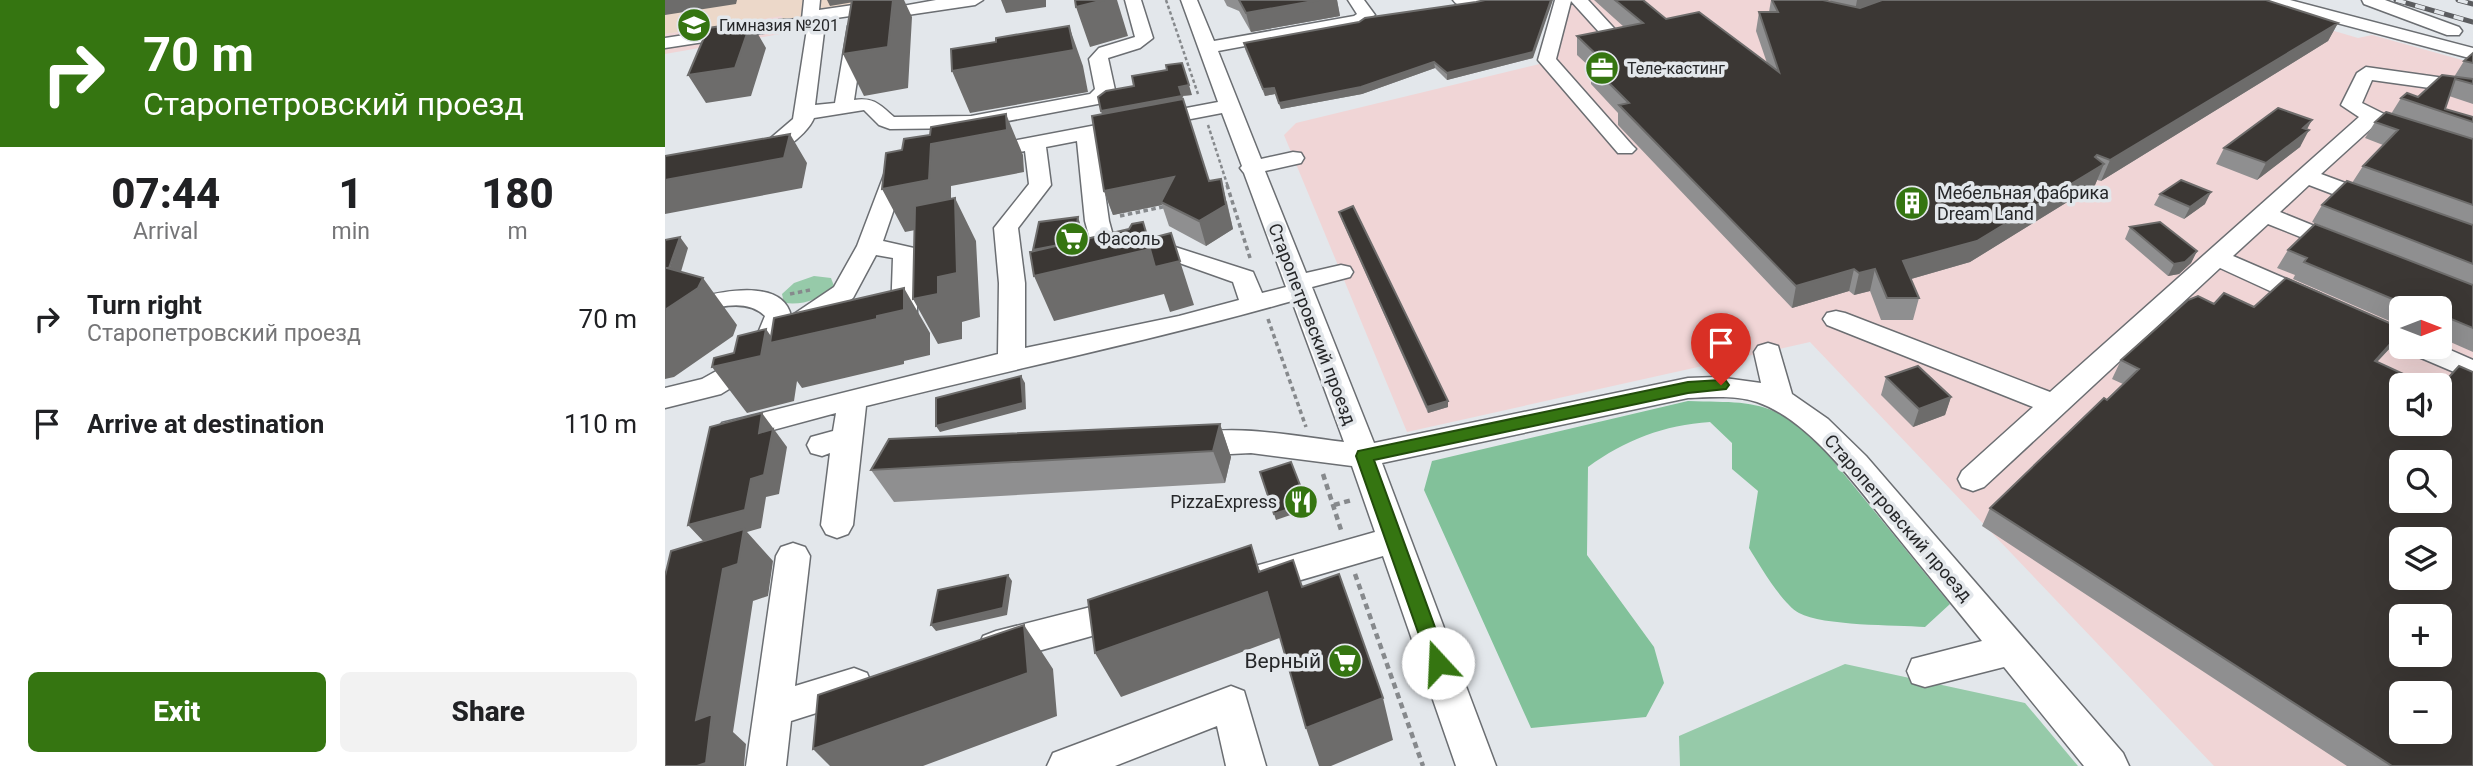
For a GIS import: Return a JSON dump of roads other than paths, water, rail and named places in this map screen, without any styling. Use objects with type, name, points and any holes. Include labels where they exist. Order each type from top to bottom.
[{"type":"street","points":[[812,0],[809,17],[874,7],[875,0]]},
{"type":"street","points":[[849,105],[844,102],[857,26],[861,21],[880,15],[975,0]]},
{"type":"street","points":[[804,113],[849,105],[871,105],[881,119],[890,123],[920,125],[977,122],[1096,99],[1105,90],[1098,60],[1100,55],[1110,50],[1132,46],[1144,38],[1133,0]]},
{"type":"street","name":"Старопетровский проезд","points":[[1188,0],[1207,48],[1216,108],[1251,167],[1364,456],[1688,388],[1721,385],[1747,388],[1779,397],[1812,419],[1856,464],[2009,650],[2109,766]]},
{"type":"street","points":[[1207,48],[1359,20],[1366,15],[1356,0]]},
{"type":"street","points":[[1461,0],[1478,0]]},
{"type":"street","points":[[1563,0],[1547,60],[1625,149]]},
{"type":"street","points":[[1579,0],[1615,38]]},
{"type":"street","points":[[2271,0],[2473,54]]},
{"type":"street","points":[[2370,0],[2434,26],[2473,37]]},
{"type":"street","points":[[665,43],[781,25],[816,24],[803,121],[766,153],[741,158]]},
{"type":"street","points":[[2409,130],[2371,117],[2351,105],[2366,73],[2473,88]]},
{"type":"street","points":[[953,158],[1035,144],[1166,114],[1216,108]]},
{"type":"street","points":[[1973,479],[2371,117]]},
{"type":"street","points":[[1086,133],[1097,221],[1097,267],[1173,253],[1244,277],[1257,303]]},
{"type":"street","points":[[1012,360],[1024,281],[1006,228],[1040,185],[1035,144]]},
{"type":"street","points":[[1251,167],[1293,158]]},
{"type":"street","points":[[665,398],[711,387],[844,292],[869,246],[898,167],[925,163]]},
{"type":"street","points":[[2308,177],[2397,210]]},
{"type":"street","points":[[2266,215],[2357,252]]},
{"type":"street","points":[[869,246],[905,253],[904,321],[878,327]]},
{"type":"street","points":[[2218,258],[2340,312]]},
{"type":"street","points":[[712,435],[1012,360],[1180,324],[1257,303],[1341,272]]},
{"type":"street","points":[[665,316],[711,301],[759,300],[772,305],[779,314],[760,354]]},
{"type":"street","points":[[1836,319],[2055,405]]},
{"type":"street","points":[[760,354],[814,343]]},
{"type":"street","points":[[1768,352],[1779,397]]},
{"type":"street","points":[[2446,359],[2473,371]]},
{"type":"street","points":[[837,525],[834,441],[852,399]]},
{"type":"street","points":[[1157,447],[1251,442],[1364,456],[1476,766]]},
{"type":"street","points":[[1227,586],[1393,540]]},
{"type":"street","points":[[766,766],[793,556]]},
{"type":"street","points":[[960,656],[1160,604]]},
{"type":"street","points":[[1925,671],[2009,650]]},
{"type":"street","points":[[774,709],[880,676],[845,723]]},
{"type":"street","points":[[1067,766],[1231,703],[1246,766]]},
{"type":"railway","points":[[2396,0],[2473,22]]},
{"type":"railway","points":[[2458,0],[2473,4]]},
{"type":"place","name":"Гимназия №201","points":[[694,25]]},
{"type":"place","name":"Теле-кастинг","points":[[1602,68]]},
{"type":"place","name":"Мебельная фабрика Dream Land","points":[[1912,203]]},
{"type":"place","name":"Фасоль","points":[[1072,239]]},
{"type":"place","name":"PizzaExpress","points":[[1301,502]]},
{"type":"place","name":"Верный","points":[[1345,661]]}]
